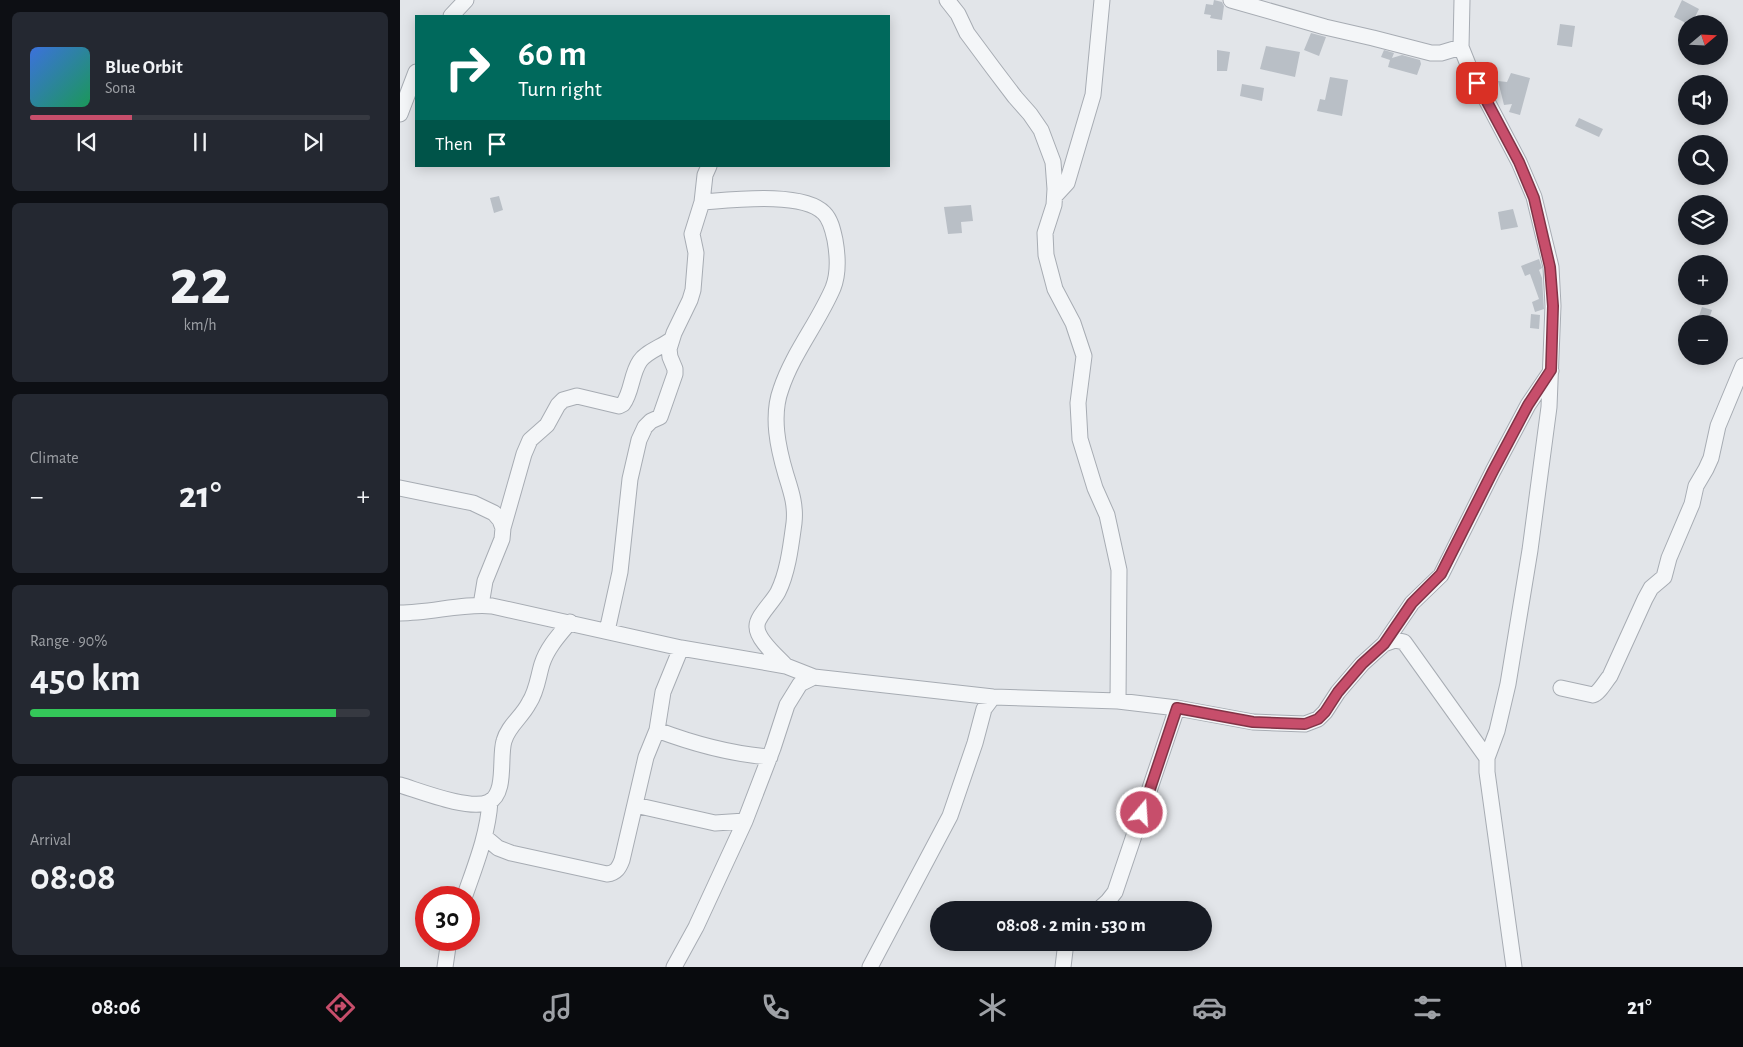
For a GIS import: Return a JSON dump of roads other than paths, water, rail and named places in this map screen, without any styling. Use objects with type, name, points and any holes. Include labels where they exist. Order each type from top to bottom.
[{"type":"street","points":[[451,15],[466,0]]},
{"type":"street","points":[[947,0],[958,14],[967,33],[1041,130],[1055,170],[1055,196],[1045,233],[1046,254],[1056,289],[1074,323],[1084,356],[1078,403],[1080,439],[1095,488],[1107,515],[1119,570],[1118,702]]},
{"type":"street","points":[[1055,196],[1067,183],[1093,95],[1102,0]]},
{"type":"street","points":[[1231,0],[1325,27],[1431,53],[1441,53],[1462,47]]},
{"type":"street","points":[[1462,0],[1462,47],[1469,67],[1519,162],[1534,198],[1550,267],[1553,306],[1549,407],[1515,642],[1502,714],[1487,758],[1487,772],[1514,967]]},
{"type":"street","points":[[400,114],[415,75]]},
{"type":"street","points":[[607,631],[620,572],[626,509],[632,469],[639,440],[645,427],[660,417],[675,374],[670,353],[672,339],[693,290],[696,253],[692,234],[694,222],[702,202],[705,175],[709,167]]},
{"type":"street","points":[[702,202],[765,197],[814,206],[823,211],[829,220],[838,257],[837,275],[833,288],[796,355],[780,389],[776,408],[776,426],[781,455],[795,508],[794,522],[782,584],[775,598],[758,619],[756,626],[764,642],[786,666]]},
{"type":"street","points":[[481,605],[485,581],[502,539],[503,528],[524,454],[530,440],[547,425],[558,405],[563,400],[577,396],[619,406],[623,404],[639,362],[672,339]]},
{"type":"street","points":[[1560,688],[1593,695],[1598,692],[1610,676],[1651,588],[1664,577],[1669,558],[1692,504],[1696,486],[1712,452],[1718,426],[1743,366]]},
{"type":"street","points":[[400,612],[415,613],[481,605],[570,622],[681,648],[786,666],[814,677],[993,696],[1118,702],[1177,708],[1253,722],[1305,724],[1318,719],[1325,712],[1338,692],[1362,664],[1384,644],[1412,603],[1441,574],[1528,405],[1551,370]]},
{"type":"street","points":[[400,488],[473,503],[494,513],[500,520],[503,528]]},
{"type":"street","points":[[468,886],[485,837],[490,802],[497,792],[501,780],[504,741],[511,726],[530,703],[536,688],[542,662],[551,646],[570,622]]},
{"type":"street","points":[[1384,644],[1395,640],[1404,642],[1487,758]]},
{"type":"street","points":[[485,837],[498,848],[511,853],[564,866],[607,874],[613,873],[620,865],[646,757],[657,730],[664,692],[681,648]]},
{"type":"street","points":[[674,967],[700,919],[744,821],[770,757],[786,705],[800,684],[814,677]]},
{"type":"street","points":[[870,967],[950,816],[962,784],[984,709],[993,696]]},
{"type":"street","points":[[1108,901],[1115,892],[1177,708]]},
{"type":"street","points":[[657,730],[680,739],[743,755],[770,757]]},
{"type":"street","points":[[400,785],[452,801],[478,805],[490,802]]},
{"type":"street","points":[[635,805],[715,823],[744,821]]},
{"type":"street","points":[[445,967],[447,951]]},
{"type":"street","points":[[1062,967],[1065,951]]}]
